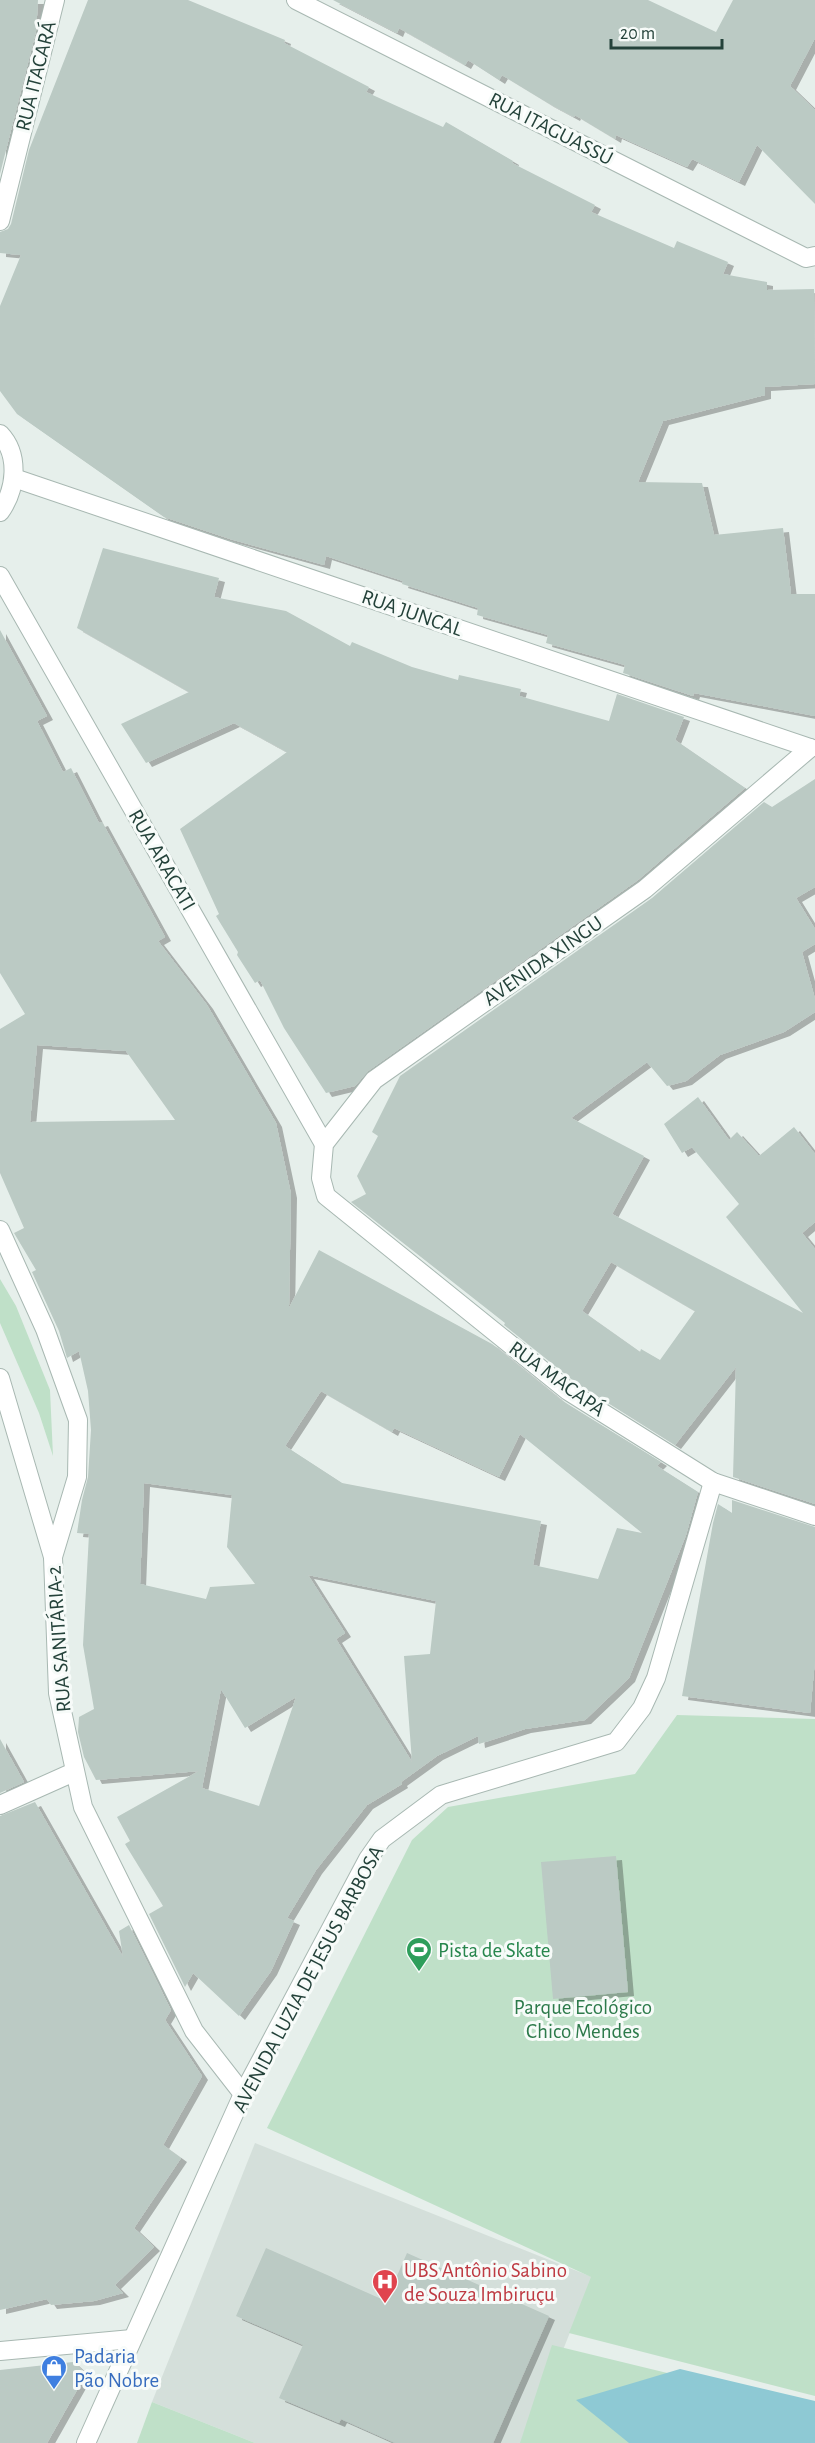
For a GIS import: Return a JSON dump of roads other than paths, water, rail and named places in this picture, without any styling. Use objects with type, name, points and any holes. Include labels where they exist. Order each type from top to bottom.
[{"type":"street","name":"RUA ITACARÁ","points":[[0,221],[55,0]]},
{"type":"street","name":"RUA ITAGUASSÚ","points":[[296,0],[811,257]]},
{"type":"street","points":[[0,434],[12,456],[14,478],[10,495],[0,512]]},
{"type":"street","name":"RUA JUNCAL","points":[[14,478],[810,748]]},
{"type":"street","name":"RUA ARACATI","points":[[0,576],[324,1144]]},
{"type":"street","name":"AVENIDA XINGU","points":[[324,1144],[374,1080],[645,889],[810,748]]},
{"type":"street","name":"RUA MACAPÁ","points":[[324,1144],[321,1178],[326,1196],[568,1391],[713,1482],[815,1516]]},
{"type":"street","name":"RUA SANITÁRIA-2","points":[[0,1230],[45,1329],[78,1420],[77,1478],[53,1557],[58,1694],[83,1807],[194,2031],[243,2094]]},
{"type":"street","points":[[0,1378],[53,1557]]},
{"type":"street","name":"AVENIDA LUZIA DE JESUS BARBOSA","points":[[86,2443],[243,2094],[368,1859],[382,1839],[441,1795],[616,1742],[642,1708],[656,1678],[713,1482]]},
{"type":"street","points":[[0,1805],[74,1772]]},
{"type":"street","points":[[0,2351],[132,2339]]},
{"type":"water","points":[[680,2369],[815,2401],[815,2443],[629,2443],[576,2400]]},
{"type":"place","name":"Pista de Skate","points":[[419,1973]]},
{"type":"place","name":"UBS Antônio Sabino de Souza Imbiruçu","points":[[385,2305]]},
{"type":"place","name":"Padaria Pão Nobre","points":[[54,2391]]},
{"type":"park label","name":"Parque Ecológico Chico Mendes","points":[[583,2019]]}]
